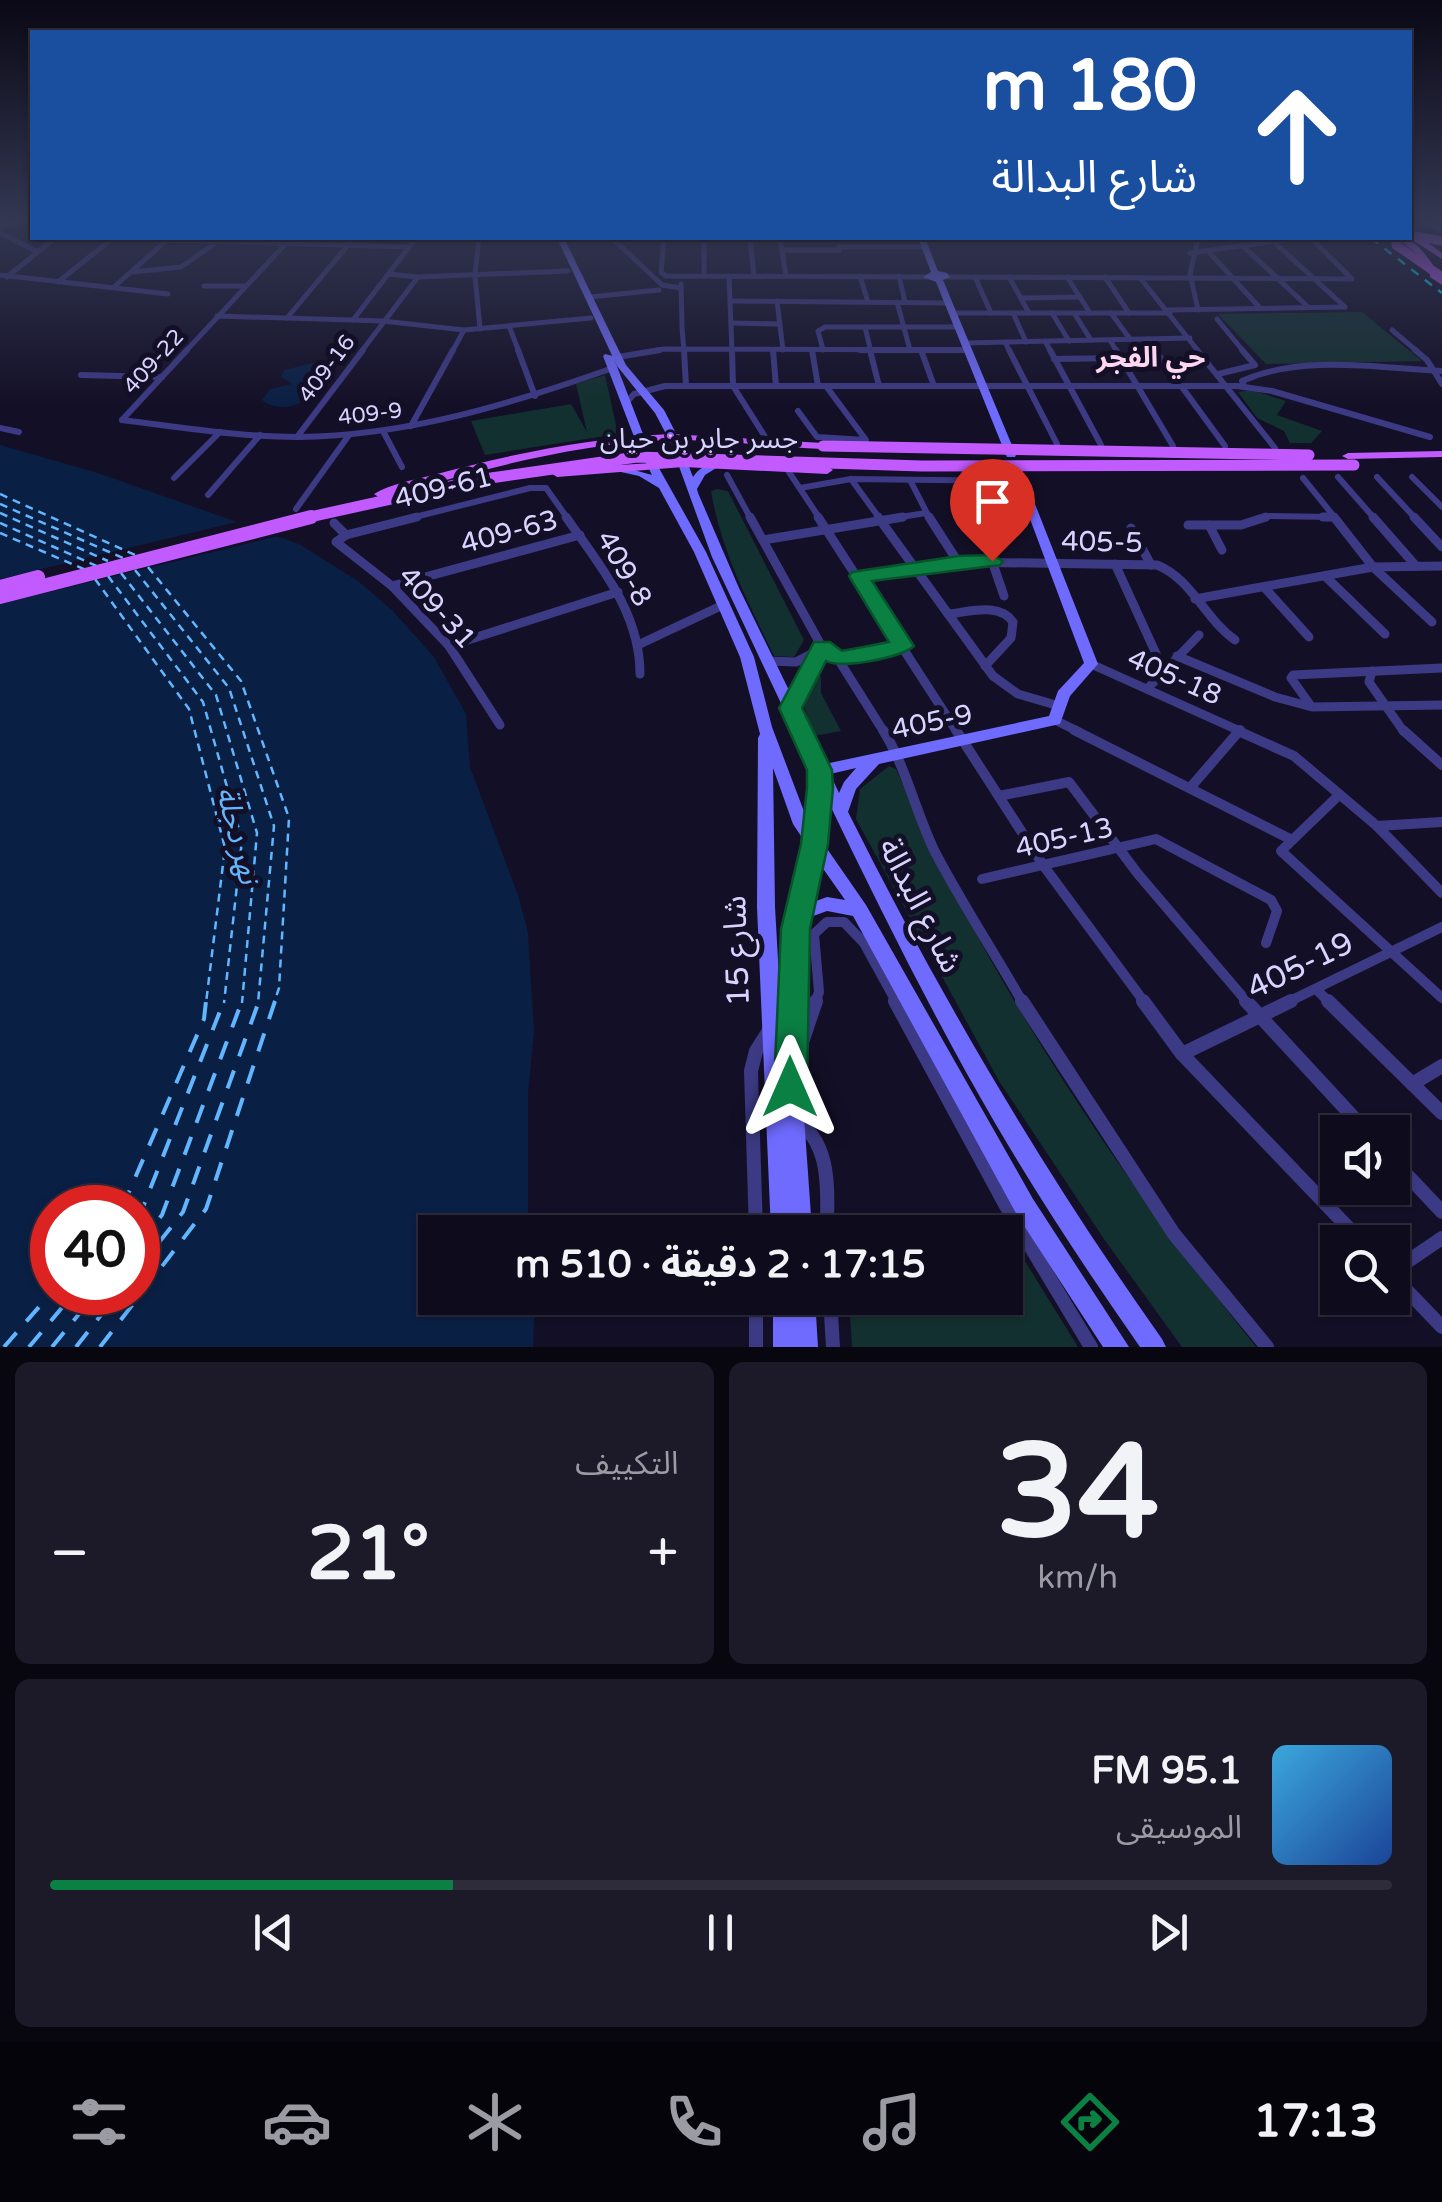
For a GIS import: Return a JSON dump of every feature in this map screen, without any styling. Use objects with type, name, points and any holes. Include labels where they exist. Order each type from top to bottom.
[{"type":"main road","points":[[574,283],[616,362]]},
{"type":"main road","points":[[583,283],[616,362],[641,443]]},
{"type":"main road","points":[[940,283],[1011,455]]},
{"type":"main road","name":"شارع البدالة","points":[[616,362],[642,390],[680,452],[691,489],[819,770],[965,1051],[1063,1216],[1154,1347]]},
{"type":"main road","points":[[382,498],[488,462],[538,452],[641,443],[716,465],[827,470],[1142,474],[1442,454]]},
{"type":"main road","points":[[382,498],[651,463],[680,452],[769,444],[1442,464]]},
{"type":"main road","name":"جسر جابر بن حيان","points":[[0,586],[382,498],[522,470],[636,457],[922,466],[1351,460]]},
{"type":"main road","name":"شارع البدالة","points":[[651,463],[725,604],[753,674],[765,727],[796,814],[860,910],[1025,1207],[1117,1347]]},
{"type":"main road","points":[[691,489],[701,473],[716,465]]},
{"type":"main road","points":[[610,468],[643,474],[666,488]]},
{"type":"main road","points":[[1020,476],[1092,664],[1068,688],[1057,713]]},
{"type":"main road","name":"جسر جابر بن حيان","points":[[0,598],[382,498]]},
{"type":"main road","name":"405-9","points":[[819,770],[963,740],[1057,713]]},
{"type":"main road","name":"شارع 15","points":[[765,727],[786,1122],[791,1202],[795,1215]]},
{"type":"main road","points":[[840,813],[849,786],[875,759]]},
{"type":"main road","name":"شارع 15","points":[[786,1122],[790,1087],[781,1027],[797,914],[815,844],[819,770]]},
{"type":"main road","points":[[797,914],[827,904],[860,910]]},
{"type":"main road","name":"شارع 15","points":[[787,1215],[791,1202]]},
{"type":"main road","points":[[784,1315],[785,1347]]},
{"type":"main road","points":[[805,1315],[806,1347]]},
{"type":"street","points":[[68,283],[168,294]]},
{"type":"street","points":[[114,287],[119,283]]},
{"type":"street","name":"409-22","points":[[122,420],[249,283]]},
{"type":"street","points":[[286,318],[316,283]]},
{"type":"street","points":[[353,320],[382,283]]},
{"type":"street","name":"409-16","points":[[297,437],[413,283]]},
{"type":"street","points":[[476,283],[480,328]]},
{"type":"street","points":[[660,283],[668,288],[681,288]]},
{"type":"street","points":[[681,283],[686,386]]},
{"type":"street","points":[[730,283],[733,386],[769,444]]},
{"type":"street","points":[[771,283],[783,350]]},
{"type":"street","points":[[803,283],[805,292]]},
{"type":"street","points":[[862,283],[868,302]]},
{"type":"street","points":[[900,283],[910,350]]},
{"type":"street","points":[[978,283],[992,312]]},
{"type":"street","points":[[1012,283],[1029,313]]},
{"type":"street","points":[[1071,283],[1090,313]]},
{"type":"street","points":[[1109,283],[1129,313]]},
{"type":"street","points":[[1147,283],[1275,448]]},
{"type":"street","points":[[1190,283],[1198,310]]},
{"type":"street","points":[[1235,283],[1260,308]]},
{"type":"street","points":[[1284,283],[1308,307]]},
{"type":"street","points":[[731,301],[901,302],[1013,313],[1345,306],[1319,283]]},
{"type":"street","points":[[204,286],[246,286]]},
{"type":"street","points":[[590,297],[659,290]]},
{"type":"street","points":[[1020,298],[1080,298]]},
{"type":"street","points":[[1013,313],[1026,342]]},
{"type":"street","points":[[1052,313],[1069,341]]},
{"type":"street","points":[[1074,313],[1091,340]]},
{"type":"street","points":[[1111,313],[1130,339]]},
{"type":"street","points":[[217,316],[383,321],[464,330],[590,318]]},
{"type":"street","points":[[1217,320],[1255,365],[1218,374]]},
{"type":"street","points":[[732,324],[780,324]]},
{"type":"street","points":[[509,326],[535,396]]},
{"type":"street","points":[[864,327],[879,386]]},
{"type":"street","points":[[823,350],[820,329],[958,327]]},
{"type":"street","points":[[410,426],[464,330]]},
{"type":"street","points":[[1392,330],[1427,360],[1442,384]]},
{"type":"street","points":[[616,362],[664,349],[921,350],[1005,342],[1190,338]]},
{"type":"street","points":[[1147,339],[1225,446]]},
{"type":"street","points":[[1110,340],[1173,446]]},
{"type":"street","points":[[1045,341],[1101,445]]},
{"type":"street","points":[[1005,342],[1058,444]]},
{"type":"street","points":[[773,350],[776,386]]},
{"type":"street","points":[[798,411],[817,438],[866,440],[822,386],[812,350]]},
{"type":"street","points":[[921,350],[934,386]]},
{"type":"street","points":[[1054,358],[1121,358]]},
{"type":"street","name":"409-9","points":[[122,420],[260,435],[349,435],[510,406],[616,362]]},
{"type":"street","points":[[1244,386],[1242,380],[1248,376],[1281,368],[1442,371]]},
{"type":"street","points":[[82,374],[162,376]]},
{"type":"street","points":[[633,380],[665,386]]},
{"type":"street","points":[[627,402],[642,390],[665,386],[1244,386],[1430,437]]},
{"type":"street","points":[[0,428],[19,432]]},
{"type":"street","points":[[383,431],[402,468]]},
{"type":"street","points":[[174,478],[220,432]]},
{"type":"street","points":[[208,495],[260,435]]},
{"type":"street","points":[[296,509],[349,435]]},
{"type":"street","points":[[787,468],[1043,865],[1182,1054],[1346,1225]]},
{"type":"street","points":[[727,475],[822,647],[838,659],[898,754],[912,803],[935,851],[1042,1036],[1174,1234],[1267,1347]]},
{"type":"street","points":[[800,488],[852,480],[1020,476]]},
{"type":"street","points":[[1338,477],[1416,566]]},
{"type":"street","points":[[1412,477],[1442,507]]},
{"type":"street","points":[[1303,478],[1372,568],[1432,622]]},
{"type":"street","points":[[1377,478],[1442,547]]},
{"type":"street","points":[[852,480],[878,521],[1004,686],[1292,840]]},
{"type":"street","points":[[910,480],[926,514],[958,562]]},
{"type":"street","points":[[966,480],[1004,596]]},
{"type":"street","name":"409-61","points":[[346,535],[530,488],[550,491]]},
{"type":"street","name":"409-8","points":[[550,491],[618,592],[640,644],[640,674]]},
{"type":"street","points":[[763,540],[926,514]]},
{"type":"street","points":[[1188,525],[1241,525],[1269,516],[1334,517]]},
{"type":"street","points":[[334,523],[346,535]]},
{"type":"street","points":[[1209,525],[1222,550]]},
{"type":"street","points":[[1131,528],[1151,565]]},
{"type":"street","name":"409-31","points":[[346,535],[336,542],[392,586],[449,646],[500,725]]},
{"type":"street","name":"409-63","points":[[392,586],[580,535]]},
{"type":"street","name":"405-5","points":[[859,576],[958,562],[1151,565],[1165,566],[1196,599]]},
{"type":"street","points":[[1115,564],[1163,669]]},
{"type":"street","points":[[1235,640],[1216,627],[1196,599],[1372,568],[1439,568]]},
{"type":"street","points":[[1325,576],[1385,634]]},
{"type":"street","points":[[1264,587],[1309,638]]},
{"type":"street","points":[[449,646],[618,592]]},
{"type":"street","points":[[640,644],[725,604]]},
{"type":"street","points":[[948,614],[998,609],[1011,619],[1015,631],[1012,642],[985,666]]},
{"type":"street","points":[[1147,688],[1199,635]]},
{"type":"street","points":[[838,659],[902,646]]},
{"type":"street","points":[[768,661],[796,662],[822,647]]},
{"type":"street","points":[[790,708],[822,647]]},
{"type":"street","points":[[1176,656],[1312,708],[1442,704]]},
{"type":"street","name":"405-18","points":[[1092,664],[1294,756],[1377,826],[1442,893]]},
{"type":"street","points":[[1312,708],[1293,676],[1442,668]]},
{"type":"street","points":[[1372,670],[1369,682],[1384,706],[1416,744],[1441,762]]},
{"type":"street","points":[[1190,788],[1240,730]]},
{"type":"street","points":[[999,796],[1069,782],[1116,848],[1258,1017],[1351,1115]]},
{"type":"street","points":[[1340,795],[1281,852],[1442,998]]},
{"type":"street","points":[[1377,826],[1442,822]]},
{"type":"street","name":"405-13","points":[[982,879],[1156,839],[1271,900],[1278,911],[1266,943]]},
{"type":"street","points":[[790,1087],[819,992],[814,934],[827,922],[844,922],[864,943],[1006,1206],[1091,1347]]},
{"type":"street","name":"405-19","points":[[1182,1054],[1442,926]]},
{"type":"street","points":[[1316,988],[1442,1112]]},
{"type":"street","points":[[756,1215],[753,1061],[781,1027]]},
{"type":"street","points":[[1412,1084],[1442,1066]]},
{"type":"street","points":[[753,1127],[786,1122],[808,1126],[820,1145],[826,1215]]},
{"type":"street","points":[[1410,1179],[1442,1212]]},
{"type":"street","points":[[1410,1260],[1442,1238]]},
{"type":"street","points":[[1410,1292],[1442,1326]]},
{"type":"street","points":[[756,1315],[756,1347]]},
{"type":"street","points":[[831,1315],[833,1347]]},
{"type":"green space","points":[[1362,312],[1422,361],[1266,364],[1218,314]]},
{"type":"green space","points":[[605,375],[618,434],[485,455],[471,421],[571,404],[587,432],[576,384]]},
{"type":"green space","points":[[1251,390],[1286,401],[1277,415],[1322,431],[1311,443],[1290,443],[1284,431],[1257,418],[1238,392]]},
{"type":"green space","points":[[711,491],[728,491],[804,640],[794,657],[774,656],[745,596],[716,513]]},
{"type":"green space","points":[[816,669],[821,677],[821,693],[841,731],[814,736],[801,697]]},
{"type":"green space","points":[[889,766],[896,769],[971,923],[1056,1070],[1152,1211],[1256,1347],[1182,1347],[1104,1239],[999,1081],[856,819],[860,789]]},
{"type":"green space","points":[[1023,1258],[1078,1347],[852,1347],[850,1315],[1023,1315]]},
{"type":"water","points":[[317,362],[329,369],[318,380],[300,383],[312,392],[302,402],[282,407],[262,400],[270,389],[292,384],[281,377],[284,370]]},
{"type":"water","name":"نهر دجلة","points":[[0,445],[98,473],[299,544],[358,581],[392,610],[434,657],[466,714],[470,767],[519,898],[528,933],[534,1032],[528,1094],[528,1215],[418,1215],[418,1315],[534,1315],[533,1347],[0,1347]]},
{"type":"pier","points":[[249,519],[287,534],[0,604],[0,579]]},
{"type":"ferry route","points":[[0,494],[135,555]]},
{"type":"ferry route","points":[[0,504],[123,558]]},
{"type":"ferry route","points":[[0,513],[108,561]]},
{"type":"ferry route","points":[[0,523],[99,567]]},
{"type":"ferry route","points":[[0,533],[86,570]]},
{"type":"ferry route","points":[[148,567],[241,681],[289,818],[279,988],[274,1003]]},
{"type":"ferry route","points":[[135,570],[229,688],[274,826],[258,1003]]},
{"type":"ferry route","points":[[121,573],[216,695],[257,833],[242,1003]]},
{"type":"ferry route","points":[[108,576],[203,702],[242,840],[224,1003]]},
{"type":"ferry route","points":[[95,579],[189,709],[225,848],[206,1003]]},
{"type":"ferry route","points":[[132,1185],[204,1019],[206,1001]]},
{"type":"ferry route","points":[[152,1185],[224,1001]]},
{"type":"ferry route","points":[[160,1217],[242,1001]]},
{"type":"ferry route","points":[[160,1241],[183,1212],[259,1001]]},
{"type":"ferry route","points":[[100,1347],[206,1209],[275,1001]]},
{"type":"ferry route","points":[[4,1347],[32,1315]]},
{"type":"ferry route","points":[[29,1347],[56,1315]]},
{"type":"ferry route","points":[[52,1347],[78,1315]]},
{"type":"ferry route","points":[[76,1347],[101,1315]]},
{"type":"railway","points":[[1429,283],[1442,293]]},
{"type":"district","name":"حي الفجر","points":[[1151,357]]},
{"type":"route","points":[[790,1087],[795,929],[815,844],[820,788],[819,770],[790,708],[822,647],[838,659],[902,646],[859,576],[992,561]]}]
